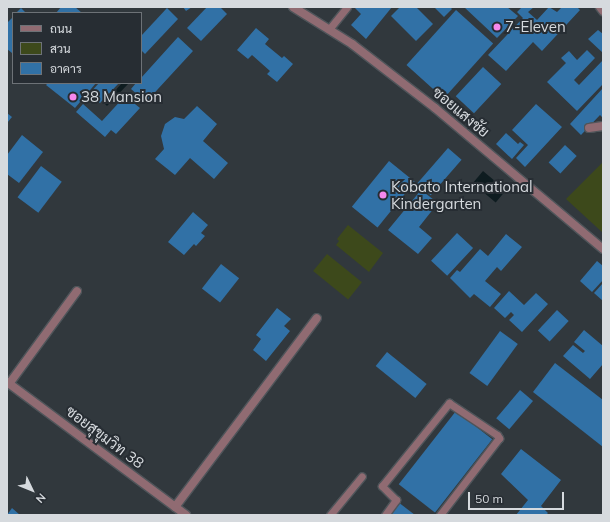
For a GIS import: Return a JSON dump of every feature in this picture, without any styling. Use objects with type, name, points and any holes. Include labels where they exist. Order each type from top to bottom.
[{"type":"street","name":"ซอยแสงชัย","points":[[293,7],[330,28],[435,108],[603,249]]},
{"type":"street","points":[[600,7],[603,11]]},
{"type":"street","points":[[589,128],[603,126]]},
{"type":"street","points":[[8,383],[77,291]]},
{"type":"street","points":[[175,507],[317,318]]},
{"type":"street","name":"ซอยสุขุมวิท 38","points":[[8,383],[186,515]]},
{"type":"lane","points":[[330,28],[347,7]]},
{"type":"lane","points":[[385,515],[396,500],[382,486],[447,403],[451,403],[497,435],[499,438],[440,515]]},
{"type":"lane","points":[[330,515],[362,476]]},
{"type":"green space","points":[[603,162],[603,233],[566,199]]},
{"type":"green space","points":[[348,225],[383,253],[369,272],[336,245],[339,241],[337,239]]},
{"type":"green space","points":[[327,254],[362,282],[348,299],[313,271]]},
{"type":"shaded area","points":[[121,84],[128,84],[107,106],[104,103]]},
{"type":"shaded area","points":[[483,171],[506,190],[496,203],[473,183]]},
{"type":"building","points":[[61,7],[75,7],[81,12],[57,12]]},
{"type":"building","points":[[183,7],[192,7],[186,11]]},
{"type":"building","points":[[207,7],[220,7],[227,14],[201,41],[187,28]]},
{"type":"building","points":[[354,7],[392,7],[366,39],[351,25],[361,14]]},
{"type":"building","points":[[400,7],[416,7],[433,24],[416,41],[391,16]]},
{"type":"building","points":[[434,7],[450,7],[452,9],[444,17]]},
{"type":"building","name":"7-Eleven","points":[[464,7],[507,7],[518,16],[497,38]]},
{"type":"building","points":[[522,7],[534,7],[528,12],[537,20],[549,7],[557,12],[562,7],[577,7],[580,10],[542,51],[533,42],[506,71],[488,55],[523,18],[517,12]]},
{"type":"building","points":[[21,8],[25,12],[17,12]]},
{"type":"building","points":[[167,8],[178,19],[145,54],[142,51],[142,35]]},
{"type":"building","points":[[456,10],[493,43],[444,98],[406,65]]},
{"type":"building","points":[[12,18],[12,53],[7,49],[7,23]]},
{"type":"building","points":[[256,28],[269,39],[265,44],[282,58],[284,56],[293,64],[277,82],[267,74],[270,71],[252,55],[248,59],[237,50]]},
{"type":"building","points":[[598,30],[603,34],[603,53],[588,39]]},
{"type":"building","points":[[178,37],[193,51],[146,102],[131,89],[135,84],[142,84],[142,77]]},
{"type":"building","points":[[587,50],[595,58],[574,80],[579,85],[603,60],[603,84],[577,111],[547,82],[566,63],[561,58],[569,51],[577,60]]},
{"type":"building","points":[[483,67],[501,84],[474,113],[456,96]]},
{"type":"building","name":"38 Mansion","points":[[47,84],[95,84],[75,108],[46,85]]},
{"type":"building","points":[[98,84],[118,84],[100,103],[89,94]]},
{"type":"building","points":[[603,88],[603,118],[600,115],[581,135],[570,124]]},
{"type":"building","points":[[125,96],[140,108],[116,134],[111,130],[105,137],[76,112],[83,104],[102,121]]},
{"type":"building","points":[[536,104],[562,127],[525,167],[516,158],[528,145],[512,130]]},
{"type":"building","points":[[197,106],[217,124],[203,141],[228,163],[214,179],[190,158],[175,175],[155,159],[164,149],[161,136],[165,124],[175,117],[184,119]]},
{"type":"building","points":[[7,113],[12,117],[7,123]]},
{"type":"building","points":[[506,133],[518,144],[520,142],[524,145],[512,159],[496,144]]},
{"type":"building","points":[[22,135],[43,152],[19,183],[7,174],[7,155]]},
{"type":"building","points":[[565,145],[577,156],[560,173],[549,163]]},
{"type":"building","points":[[448,148],[462,160],[431,195],[417,183]]},
{"type":"building","name":"Kobato International Kindergarten","points":[[389,161],[415,182],[378,228],[352,207]]},
{"type":"building","points":[[41,166],[62,182],[38,213],[18,197]]},
{"type":"building","points":[[421,190],[438,203],[419,227],[432,238],[418,254],[388,230]]},
{"type":"building","points":[[193,212],[208,225],[201,233],[205,236],[196,246],[194,244],[184,255],[168,242]]},
{"type":"building","points":[[457,233],[473,248],[447,276],[431,261]]},
{"type":"building","points":[[506,234],[522,247],[501,271],[497,267],[485,281],[501,294],[490,307],[474,294],[470,298],[450,278],[457,270],[460,272],[480,249],[488,256]]},
{"type":"building","points":[[597,261],[603,266],[603,280],[592,292],[580,281]]},
{"type":"building","points":[[221,264],[239,278],[220,303],[202,288]]},
{"type":"building","points":[[603,283],[603,301],[594,293]]},
{"type":"building","points":[[509,291],[524,305],[536,293],[548,304],[522,332],[509,320],[514,315],[511,312],[505,318],[494,308]]},
{"type":"building","points":[[277,308],[291,319],[284,326],[290,331],[266,361],[253,350],[261,339],[256,335]]},
{"type":"building","points":[[557,310],[569,321],[550,341],[538,330]]},
{"type":"building","points":[[584,330],[603,346],[603,364],[590,379],[563,356],[573,345],[583,353],[585,351],[574,342]]},
{"type":"building","points":[[500,331],[518,344],[487,386],[469,373]]},
{"type":"building","points":[[387,352],[427,384],[415,398],[376,366]]},
{"type":"building","points":[[555,363],[603,400],[603,447],[533,392]]},
{"type":"building","points":[[520,390],[533,401],[509,429],[496,418]]},
{"type":"building","points":[[456,411],[492,439],[435,513],[399,484]]},
{"type":"building","points":[[521,449],[561,480],[541,506],[548,513],[546,515],[516,515],[528,500],[501,474]]},
{"type":"building","points":[[398,502],[415,515],[388,515]]},
{"type":"building","points":[[12,508],[20,515],[7,515]]},
{"type":"place","name":"7-Eleven","points":[[497,27]]},
{"type":"place","name":"38 Mansion","points":[[73,97]]},
{"type":"place","name":"Kobato International Kindergarten","points":[[383,195]]}]
